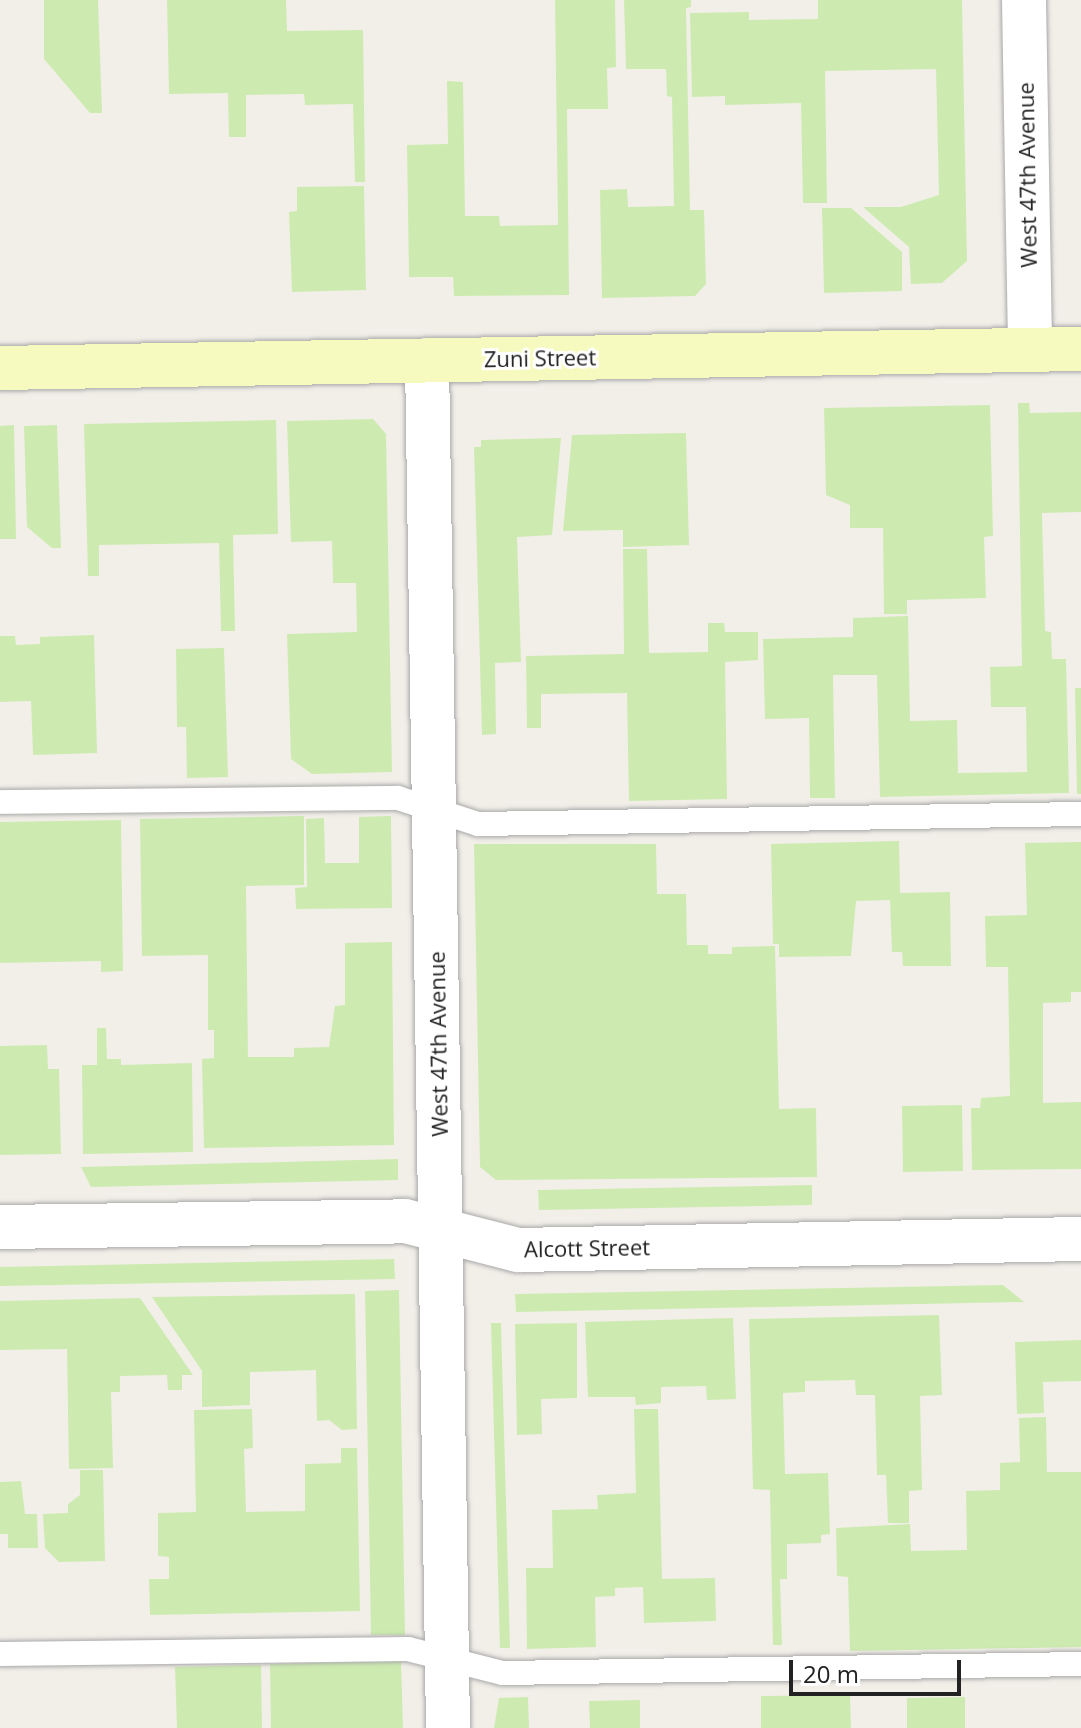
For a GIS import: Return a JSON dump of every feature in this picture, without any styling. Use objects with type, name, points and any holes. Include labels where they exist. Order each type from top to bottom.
[{"type":"street","name":"West 47th Avenue","points":[[1024,0],[1030,350]]},
{"type":"street","name":"Zuni Street","points":[[0,368],[1081,349]]},
{"type":"street","name":"West 47th Avenue","points":[[427,360],[448,1728]]},
{"type":"street","name":"Alcott Street","points":[[0,1227],[405,1221],[518,1250],[1081,1239]]},
{"type":"lane","points":[[0,802],[398,798],[478,824],[1081,814]]},
{"type":"lane","points":[[0,1654],[408,1649],[503,1673],[1081,1664]]},
{"type":"green space","points":[[44,0],[98,0],[102,113],[90,113],[44,59]]},
{"type":"green space","points":[[167,0],[286,0],[287,31],[363,30],[365,182],[355,182],[353,104],[305,105],[304,94],[246,95],[246,137],[229,137],[228,93],[169,94]]},
{"type":"green space","points":[[555,0],[615,0],[616,67],[607,68],[608,109],[567,109],[569,295],[454,296],[453,277],[409,277],[407,145],[448,144],[447,81],[463,82],[465,216],[499,216],[500,226],[558,225]]},
{"type":"green space","points":[[624,0],[691,0],[691,7],[686,8],[690,210],[704,210],[706,284],[695,296],[602,298],[600,190],[627,189],[628,207],[674,206],[672,97],[667,96],[666,69],[626,69]]},
{"type":"green space","points":[[818,0],[962,0],[967,261],[942,283],[911,284],[909,247],[863,207],[901,207],[939,195],[936,69],[825,71],[827,203],[803,203],[801,103],[725,105],[725,96],[692,97],[690,13],[749,12],[749,20],[818,19]]},
{"type":"green space","points":[[364,186],[366,290],[292,292],[289,212],[297,211],[297,187]]},
{"type":"green space","points":[[822,208],[851,208],[902,252],[902,291],[824,293]]},
{"type":"green space","points":[[1018,403],[1029,403],[1030,413],[1081,412],[1081,512],[1042,513],[1045,631],[1051,632],[1052,659],[1066,659],[1069,793],[880,797],[877,675],[833,675],[835,798],[810,798],[809,718],[765,719],[763,639],[853,637],[853,618],[908,616],[910,721],[957,720],[958,773],[1027,772],[1026,707],[991,707],[990,667],[1022,666]]},
{"type":"green space","points":[[990,405],[993,536],[984,537],[986,598],[907,600],[907,614],[884,614],[883,528],[850,528],[850,505],[826,495],[824,408]]},
{"type":"green space","points":[[373,419],[386,434],[392,772],[312,774],[291,759],[287,634],[357,632],[356,583],[333,583],[332,541],[291,542],[287,421]]},
{"type":"green space","points":[[276,420],[278,534],[233,535],[235,631],[221,631],[219,543],[99,545],[99,576],[88,576],[84,424]]},
{"type":"green space","points":[[14,425],[16,539],[0,539],[0,426]]},
{"type":"green space","points":[[57,425],[61,548],[52,548],[27,527],[24,426]]},
{"type":"green space","points":[[686,433],[689,545],[623,547],[623,530],[563,531],[572,435]]},
{"type":"green space","points":[[561,438],[552,535],[517,537],[521,662],[495,663],[496,734],[482,735],[474,447],[481,447],[481,440]]},
{"type":"green space","points":[[623,549],[647,549],[649,653],[708,652],[708,623],[724,623],[725,632],[758,632],[758,660],[725,662],[727,799],[629,801],[627,693],[541,694],[541,728],[527,728],[526,656],[624,654]]},
{"type":"green space","points":[[94,635],[97,753],[33,755],[31,701],[0,702],[0,636],[15,636],[16,645],[40,644],[40,637]]},
{"type":"green space","points":[[224,648],[228,777],[187,778],[186,727],[177,727],[176,649]]},
{"type":"green space","points":[[1075,688],[1081,688],[1081,794],[1077,794]]},
{"type":"green space","points":[[304,816],[304,885],[246,886],[248,1057],[294,1057],[294,1048],[329,1047],[335,1006],[345,1005],[345,943],[392,942],[394,1145],[204,1148],[202,1059],[214,1058],[214,1030],[208,1030],[208,955],[142,956],[140,819]]},
{"type":"green space","points":[[391,816],[392,908],[296,909],[295,888],[307,887],[306,819],[324,818],[325,863],[359,863],[359,817]]},
{"type":"green space","points":[[121,820],[123,971],[101,972],[101,961],[0,963],[0,822]]},
{"type":"green space","points":[[899,841],[900,893],[950,892],[951,966],[903,966],[902,952],[892,952],[890,900],[856,901],[851,956],[779,957],[779,944],[773,944],[771,844]]},
{"type":"green space","points":[[1081,842],[1081,992],[1071,992],[1071,1002],[1043,1003],[1043,1103],[1081,1102],[1081,1169],[972,1170],[971,1108],[980,1108],[981,1098],[1010,1096],[1008,967],[986,967],[985,916],[1027,915],[1025,843]]},
{"type":"green space","points":[[474,844],[656,844],[657,894],[686,894],[687,945],[708,945],[708,954],[732,954],[732,947],[775,946],[779,1109],[816,1108],[817,1177],[496,1180],[480,1167]]},
{"type":"green space","points":[[97,1028],[106,1028],[107,1059],[121,1059],[121,1065],[192,1063],[193,1152],[83,1154],[82,1065],[97,1065]]},
{"type":"green space","points":[[47,1045],[48,1069],[59,1069],[61,1154],[0,1155],[0,1046]]},
{"type":"green space","points":[[962,1105],[963,1171],[903,1172],[902,1106]]},
{"type":"green space","points":[[398,1159],[398,1180],[91,1187],[81,1167]]},
{"type":"green space","points":[[812,1185],[812,1205],[539,1210],[538,1190]]},
{"type":"green space","points":[[394,1259],[395,1279],[0,1286],[0,1267]]},
{"type":"green space","points":[[1003,1285],[1024,1302],[516,1312],[515,1294]]},
{"type":"green space","points":[[399,1290],[405,1635],[371,1635],[365,1291]]},
{"type":"green space","points":[[355,1294],[357,1429],[342,1430],[329,1420],[317,1421],[316,1370],[250,1372],[250,1405],[202,1407],[202,1371],[152,1297]]},
{"type":"green space","points":[[140,1298],[193,1375],[182,1375],[182,1390],[168,1390],[167,1375],[120,1376],[120,1392],[111,1392],[113,1468],[69,1469],[67,1349],[0,1350],[0,1301]]},
{"type":"green space","points":[[939,1315],[942,1395],[920,1396],[922,1490],[909,1491],[909,1523],[888,1523],[886,1475],[877,1475],[875,1395],[856,1395],[855,1380],[805,1381],[805,1392],[783,1393],[785,1474],[828,1473],[830,1534],[821,1535],[821,1543],[787,1544],[787,1579],[780,1579],[782,1645],[773,1645],[770,1490],[753,1489],[749,1319]]},
{"type":"green space","points":[[733,1318],[736,1399],[707,1400],[706,1386],[661,1387],[661,1403],[636,1405],[635,1397],[588,1397],[585,1322]]},
{"type":"green space","points":[[491,1323],[501,1323],[510,1648],[500,1648]]},
{"type":"green space","points":[[577,1323],[577,1398],[541,1399],[542,1434],[517,1435],[515,1324]]},
{"type":"green space","points":[[1081,1340],[1081,1381],[1043,1382],[1044,1413],[1017,1414],[1015,1342]]},
{"type":"green space","points":[[252,1409],[253,1448],[244,1449],[246,1512],[305,1511],[305,1464],[341,1463],[341,1448],[357,1448],[360,1611],[150,1615],[149,1579],[169,1579],[169,1557],[158,1556],[158,1513],[196,1512],[194,1410]]},
{"type":"green space","points":[[634,1409],[658,1409],[662,1579],[715,1578],[716,1621],[644,1623],[643,1587],[615,1588],[615,1596],[595,1597],[596,1647],[527,1649],[526,1568],[553,1568],[552,1510],[598,1509],[597,1495],[636,1493]]},
{"type":"green space","points":[[1046,1417],[1047,1472],[1081,1472],[1081,1647],[850,1651],[848,1577],[837,1576],[836,1528],[910,1524],[911,1551],[967,1550],[966,1491],[1000,1490],[1000,1463],[1020,1462],[1019,1418]]},
{"type":"green space","points":[[80,1470],[103,1470],[105,1561],[59,1562],[45,1548],[43,1514],[68,1513],[68,1504],[80,1495]]},
{"type":"green space","points":[[21,1481],[25,1514],[37,1514],[38,1548],[8,1548],[8,1534],[0,1534],[0,1482]]},
{"type":"green space","points":[[401,1661],[403,1728],[271,1728],[270,1664]]},
{"type":"green space","points":[[261,1665],[262,1728],[177,1728],[175,1667]]},
{"type":"green space","points":[[850,1695],[851,1728],[761,1728],[761,1696]]},
{"type":"green space","points":[[528,1697],[529,1728],[494,1728],[499,1698]]},
{"type":"green space","points":[[965,1697],[965,1728],[907,1728],[907,1698]]},
{"type":"green space","points":[[640,1700],[640,1728],[590,1728],[589,1701]]}]
